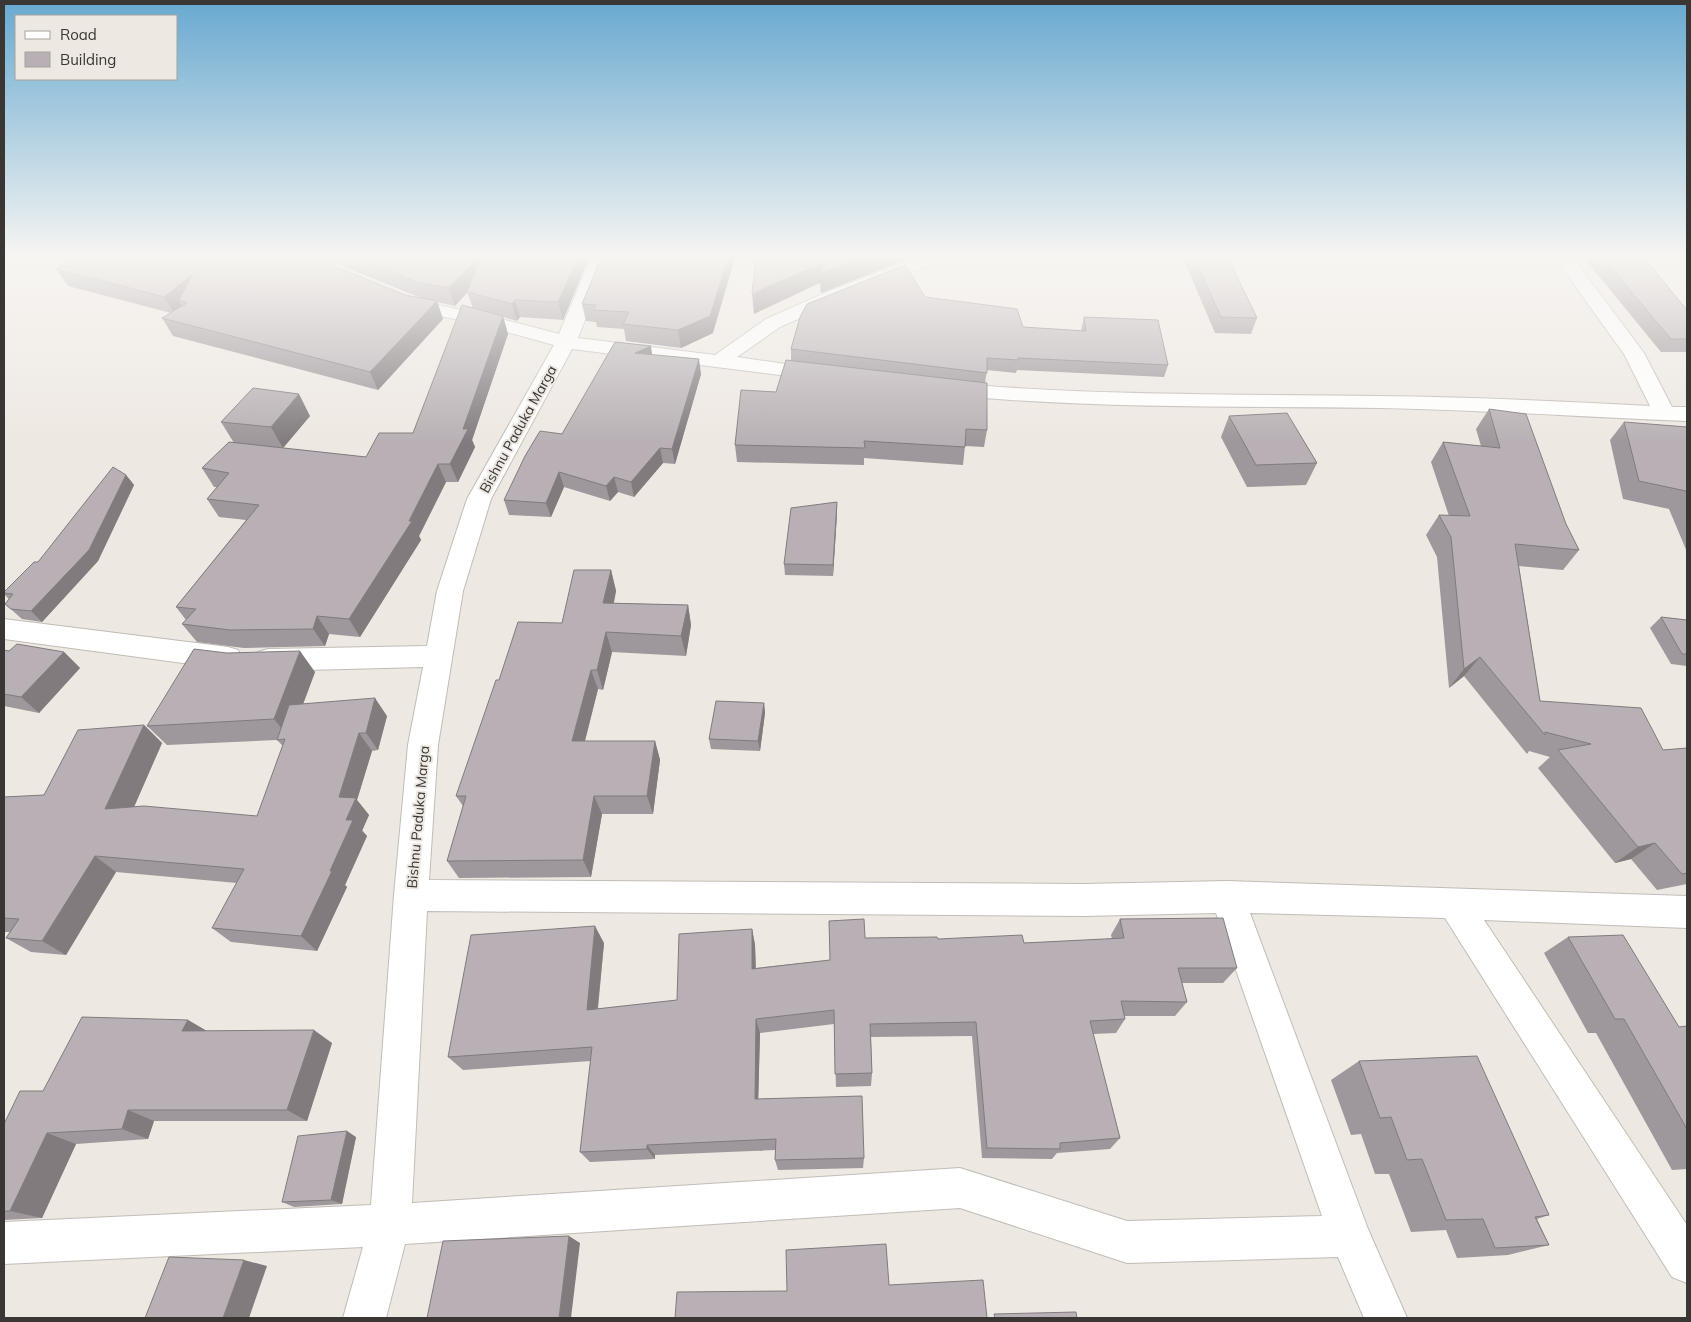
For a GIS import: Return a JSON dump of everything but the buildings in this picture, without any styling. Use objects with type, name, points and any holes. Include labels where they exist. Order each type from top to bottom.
[{"type":"street","points":[[483,320],[566,342],[838,376]]},
{"type":"street","name":"Bishnu Paduka Marga","points":[[365,1318],[390,1225],[411,895],[423,745],[450,591],[478,499],[566,342],[575,320]]},
{"type":"street","points":[[719,361],[780,320]]},
{"type":"street","points":[[1609,320],[1634,353],[1665,413]]},
{"type":"street","points":[[934,387],[1011,395],[1190,401],[1518,405],[1687,414]]},
{"type":"street","points":[[4,629],[244,661],[439,656]]},
{"type":"street","points":[[411,895],[1083,900],[1227,897],[1687,912]]},
{"type":"street","points":[[1227,897],[1350,1236],[1386,1318]]},
{"type":"street","points":[[1454,903],[1687,1262]]},
{"type":"street","points":[[4,1243],[390,1225],[960,1188],[1127,1242],[1350,1236]]}]
